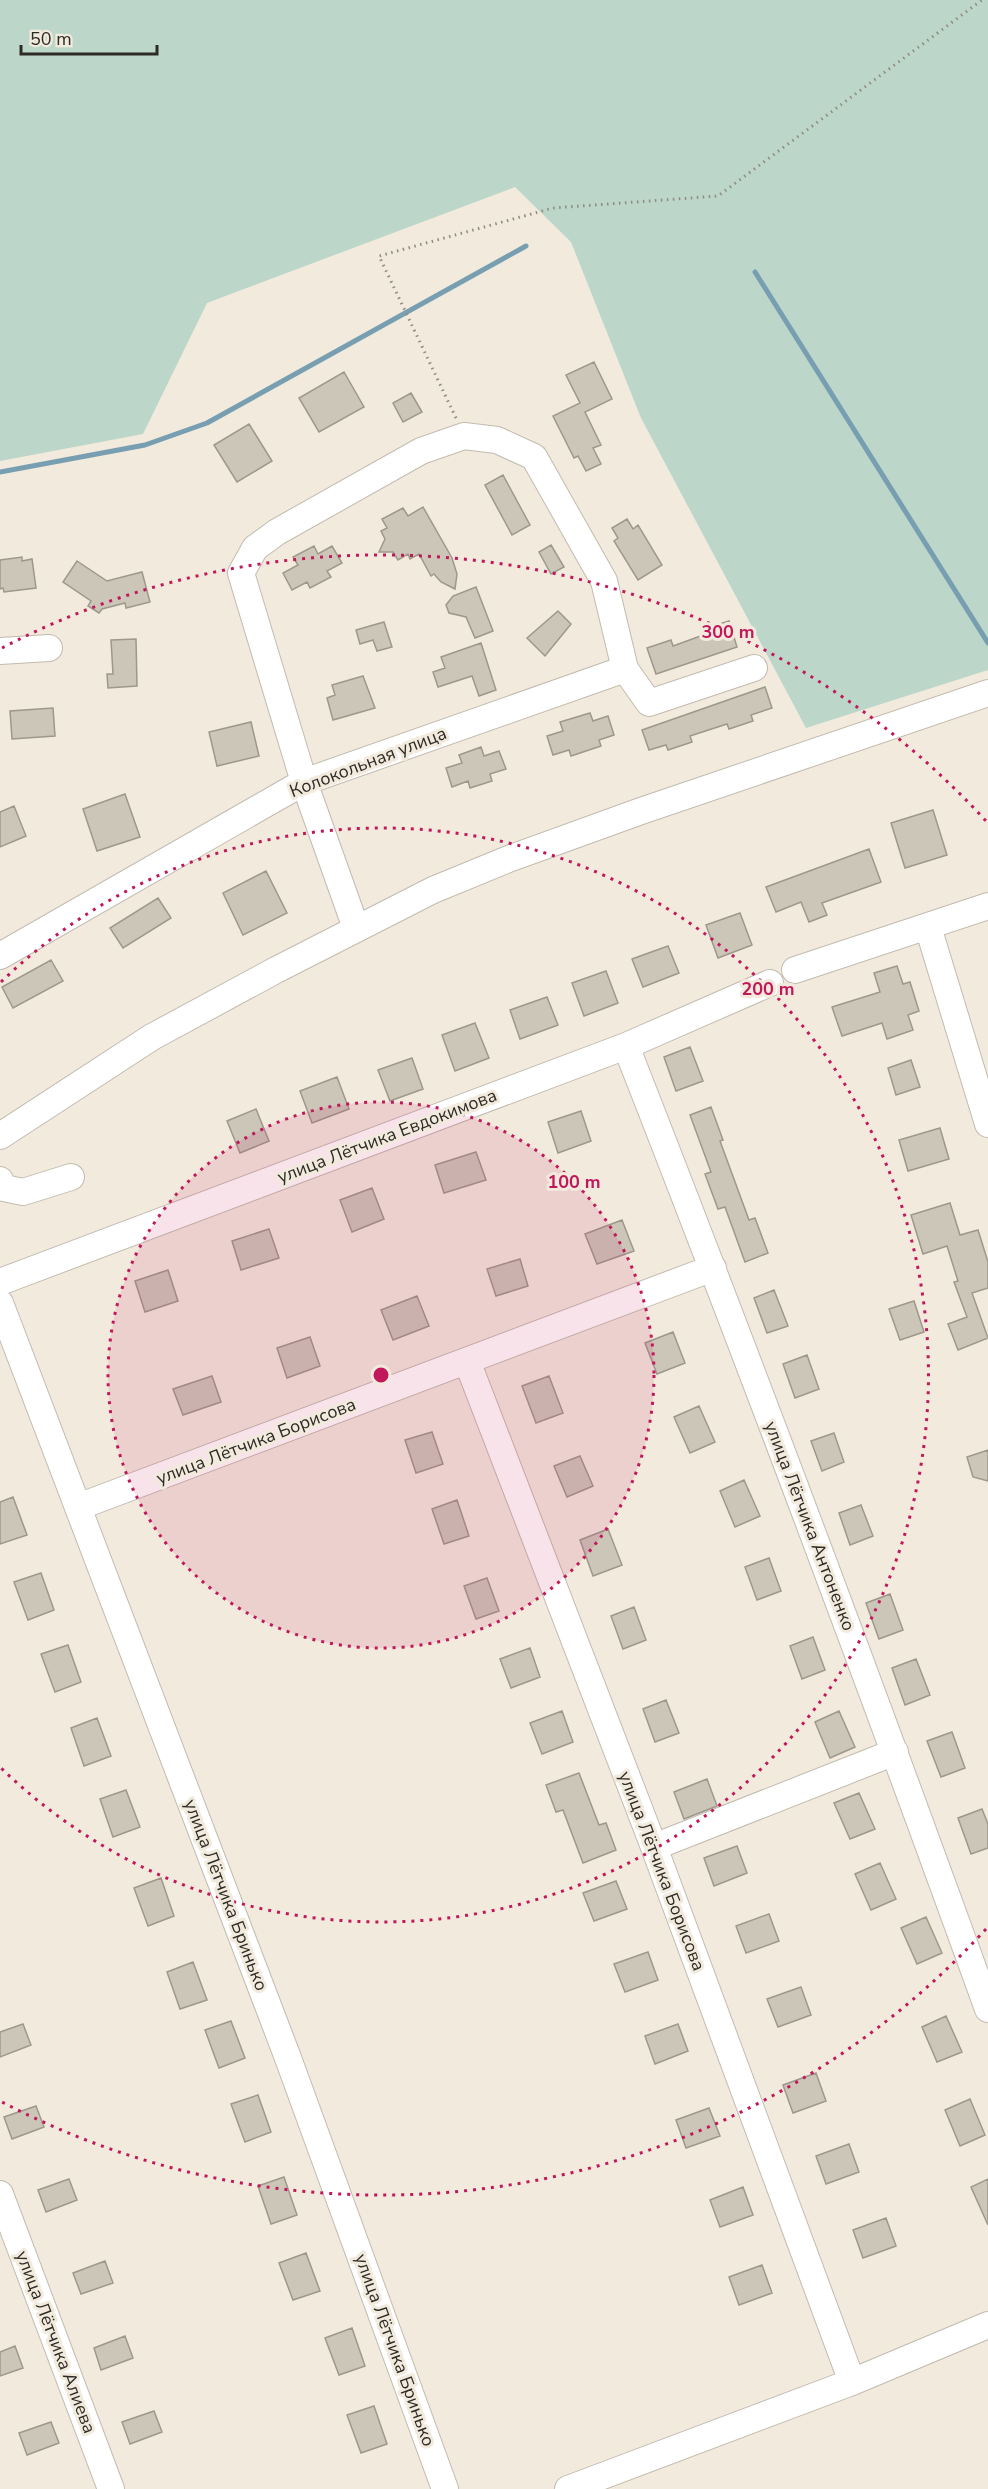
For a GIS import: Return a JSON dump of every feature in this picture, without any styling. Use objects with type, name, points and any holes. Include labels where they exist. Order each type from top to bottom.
[{"type":"street","points":[[356,928],[304,782],[241,573],[255,548],[278,532],[421,451],[464,436],[497,440],[534,457],[604,581],[625,669],[649,703],[754,668]]},
{"type":"street","points":[[0,651],[49,648]]},
{"type":"street","name":"Колокольная улица","points":[[0,956],[304,782],[625,669]]},
{"type":"street","points":[[0,1136],[152,1037],[432,890],[511,858],[988,693]]},
{"type":"street","points":[[795,970],[988,906]]},
{"type":"street","points":[[928,927],[988,1124]]},
{"type":"street","name":"улица Лётчика Евдокимова","points":[[0,1281],[626,1046],[770,983]]},
{"type":"street","name":"улица Лётчика Антоненко","points":[[626,1046],[713,1268],[895,1752],[988,2009]]},
{"type":"street","points":[[0,1180],[4,1188],[23,1192],[71,1177]]},
{"type":"street","name":"улица Лётчика Борисова","points":[[78,1508],[713,1268]]},
{"type":"street","name":"улица Лётчика Бринько","points":[[0,1303],[288,2058],[446,2489]]},
{"type":"street","name":"улица Лётчика Борисова","points":[[467,1361],[654,1847],[852,2382]]},
{"type":"street","points":[[654,1847],[895,1752]]},
{"type":"street","name":"улица Лётчика Алиева","points":[[0,2194],[111,2489]]},
{"type":"street","points":[[568,2489],[852,2382],[988,2325]]},
{"type":"path","points":[[464,436],[379,256],[553,208],[718,196],[982,0]]},
{"type":"green space","points":[[0,0],[988,0],[988,670],[806,728],[641,418],[571,242],[515,187],[207,303],[143,434],[0,461]]},
{"type":"building","points":[[594,362],[612,399],[585,412],[601,445],[593,448],[601,464],[586,471],[578,456],[574,458],[553,416],[580,403],[566,375]]},
{"type":"building","points":[[344,372],[364,407],[319,432],[299,398]]},
{"type":"building","points":[[411,393],[422,412],[403,422],[393,403]]},
{"type":"building","points":[[249,424],[272,461],[237,482],[214,445]]},
{"type":"building","points":[[503,475],[530,525],[512,535],[485,485]]},
{"type":"building","points":[[423,507],[452,558],[457,574],[455,589],[441,582],[434,574],[431,576],[419,554],[410,559],[408,554],[398,560],[393,552],[379,552],[385,539],[381,531],[387,528],[382,519],[403,508],[408,516]]},
{"type":"building","points":[[627,519],[633,529],[638,525],[662,565],[638,580],[614,541],[618,538],[612,528]]},
{"type":"building","points":[[551,545],[564,567],[551,574],[539,552]]},
{"type":"building","points":[[314,546],[318,554],[332,546],[342,563],[327,571],[331,577],[310,588],[307,582],[292,590],[283,573],[298,565],[293,557]]},
{"type":"building","points":[[22,557],[22,561],[32,559],[36,588],[4,592],[3,588],[0,589],[0,560]]},
{"type":"building","points":[[77,561],[107,581],[142,572],[150,602],[126,608],[125,603],[102,609],[99,613],[88,606],[91,601],[63,582]]},
{"type":"building","points":[[476,587],[493,631],[475,638],[466,617],[449,613],[446,605],[453,596]]},
{"type":"building","points":[[558,611],[571,624],[545,656],[527,638]]},
{"type":"building","points":[[729,621],[737,647],[656,674],[647,648],[671,640],[673,646],[706,634],[704,629]]},
{"type":"building","points":[[384,622],[392,647],[377,651],[373,640],[360,644],[356,630]]},
{"type":"building","points":[[136,639],[137,686],[108,688],[107,674],[113,674],[111,640]]},
{"type":"building","points":[[481,643],[496,690],[479,696],[472,676],[438,687],[433,672],[445,668],[441,657]]},
{"type":"building","points":[[363,676],[375,708],[333,720],[327,698],[335,695],[332,685]]},
{"type":"building","points":[[765,687],[772,708],[751,715],[753,721],[729,729],[727,724],[690,736],[692,742],[668,750],[666,745],[649,750],[642,730]]},
{"type":"building","points":[[53,708],[55,736],[12,739],[10,711]]},
{"type":"building","points":[[590,713],[593,721],[608,716],[614,735],[599,740],[601,746],[571,756],[569,750],[553,755],[547,736],[563,731],[560,722]]},
{"type":"building","points":[[251,722],[259,756],[217,766],[209,732]]},
{"type":"building","points":[[481,747],[484,756],[499,751],[506,769],[490,774],[492,781],[470,788],[468,781],[452,787],[446,768],[462,763],[459,755]]},
{"type":"building","points":[[125,794],[140,837],[97,851],[83,809]]},
{"type":"building","points":[[14,806],[26,836],[0,847],[0,812]]},
{"type":"building","points":[[933,810],[947,855],[905,868],[891,823]]},
{"type":"building","points":[[869,849],[881,882],[822,903],[827,915],[809,922],[801,902],[776,912],[766,887]]},
{"type":"building","points":[[266,871],[287,913],[243,935],[223,893]]},
{"type":"building","points":[[158,898],[171,918],[123,948],[110,928]]},
{"type":"building","points":[[740,913],[752,945],[718,958],[706,925]]},
{"type":"building","points":[[668,946],[679,973],[643,987],[632,959]]},
{"type":"building","points":[[51,960],[63,981],[13,1008],[2,987]]},
{"type":"building","points":[[897,966],[903,984],[910,982],[919,1011],[908,1015],[913,1030],[887,1039],[882,1023],[842,1036],[832,1007],[880,992],[874,973]]},
{"type":"building","points":[[606,971],[618,1003],[584,1016],[572,983]]},
{"type":"building","points":[[547,997],[558,1025],[520,1039],[510,1010]]},
{"type":"building","points":[[475,1023],[489,1058],[455,1071],[442,1035]]},
{"type":"building","points":[[690,1047],[703,1081],[676,1091],[664,1057]]},
{"type":"building","points":[[412,1058],[423,1089],[390,1101],[378,1070]]},
{"type":"building","points":[[911,1060],[920,1087],[896,1095],[888,1068]]},
{"type":"building","points":[[337,1077],[349,1109],[312,1123],[300,1091]]},
{"type":"building","points":[[711,1107],[723,1140],[720,1141],[749,1220],[755,1218],[768,1253],[745,1262],[725,1207],[718,1209],[705,1174],[711,1172],[690,1115]]},
{"type":"building","points":[[256,1109],[269,1141],[240,1153],[227,1121]]},
{"type":"building","points":[[581,1111],[591,1141],[558,1153],[548,1122]]},
{"type":"building","points":[[940,1128],[949,1159],[908,1171],[899,1140]]},
{"type":"building","points":[[476,1152],[486,1180],[444,1193],[435,1165]]},
{"type":"building","points":[[372,1188],[384,1219],[352,1232],[340,1200]]},
{"type":"building","points":[[950,1203],[960,1235],[978,1230],[988,1262],[988,1288],[972,1293],[988,1338],[958,1350],[948,1324],[967,1317],[954,1282],[958,1281],[947,1246],[923,1254],[911,1215]]},
{"type":"building","points":[[622,1220],[634,1251],[597,1264],[585,1234]]},
{"type":"building","points":[[269,1229],[279,1258],[241,1270],[232,1241]]},
{"type":"building","points":[[520,1259],[528,1286],[496,1296],[487,1269]]},
{"type":"building","points":[[168,1270],[178,1301],[145,1312],[135,1281]]},
{"type":"building","points":[[774,1290],[788,1326],[767,1333],[754,1298]]},
{"type":"building","points":[[417,1296],[429,1326],[393,1340],[381,1310]]},
{"type":"building","points":[[914,1301],[924,1332],[900,1340],[889,1309]]},
{"type":"building","points":[[673,1332],[685,1363],[657,1374],[645,1343]]},
{"type":"building","points":[[310,1337],[320,1366],[287,1378],[277,1348]]},
{"type":"building","points":[[807,1355],[819,1389],[795,1398],[783,1364]]},
{"type":"building","points":[[212,1376],[221,1402],[183,1415],[173,1389]]},
{"type":"building","points":[[549,1376],[563,1413],[536,1423],[522,1386]]},
{"type":"building","points":[[699,1406],[715,1442],[690,1453],[674,1417]]},
{"type":"building","points":[[432,1432],[443,1464],[416,1473],[405,1440]]},
{"type":"building","points":[[834,1433],[844,1462],[822,1471],[811,1441]]},
{"type":"building","points":[[988,1450],[988,1481],[973,1477],[967,1457]]},
{"type":"building","points":[[580,1456],[593,1486],[567,1497],[554,1466]]},
{"type":"building","points":[[744,1480],[760,1516],[735,1527],[720,1491]]},
{"type":"building","points":[[13,1497],[27,1535],[0,1544],[0,1502]]},
{"type":"building","points":[[457,1500],[469,1536],[444,1544],[432,1509]]},
{"type":"building","points":[[861,1505],[873,1536],[850,1545],[839,1513]]},
{"type":"building","points":[[608,1529],[622,1565],[593,1576],[580,1540]]},
{"type":"building","points":[[769,1558],[781,1591],[757,1600],[745,1567]]},
{"type":"building","points":[[41,1573],[54,1610],[28,1620],[14,1582]]},
{"type":"building","points":[[487,1578],[499,1611],[476,1619],[464,1586]]},
{"type":"building","points":[[890,1594],[903,1630],[879,1639],[866,1603]]},
{"type":"building","points":[[634,1607],[646,1640],[623,1649],[611,1616]]},
{"type":"building","points":[[813,1637],[825,1670],[802,1679],[790,1646]]},
{"type":"building","points":[[68,1645],[81,1682],[55,1692],[41,1654]]},
{"type":"building","points":[[530,1648],[540,1677],[511,1688],[500,1659]]},
{"type":"building","points":[[916,1659],[930,1695],[905,1705],[892,1668]]},
{"type":"building","points":[[666,1700],[679,1733],[655,1742],[643,1709]]},
{"type":"building","points":[[562,1711],[573,1742],[542,1754],[530,1723]]},
{"type":"building","points":[[839,1711],[855,1747],[830,1758],[815,1722]]},
{"type":"building","points":[[97,1718],[111,1756],[84,1766],[71,1728]]},
{"type":"building","points":[[952,1732],[965,1768],[941,1777],[927,1741]]},
{"type":"building","points":[[579,1773],[599,1825],[606,1823],[616,1850],[583,1863],[563,1810],[556,1812],[546,1785]]},
{"type":"building","points":[[707,1779],[717,1806],[684,1819],[674,1792]]},
{"type":"building","points":[[126,1790],[140,1827],[113,1837],[100,1799]]},
{"type":"building","points":[[859,1793],[875,1829],[850,1839],[834,1803]]},
{"type":"building","points":[[982,1809],[988,1824],[988,1848],[971,1854],[958,1818]]},
{"type":"building","points":[[737,1846],[747,1873],[714,1886],[704,1858]]},
{"type":"building","points":[[880,1863],[896,1899],[871,1910],[855,1874]]},
{"type":"building","points":[[161,1878],[174,1916],[148,1926],[134,1888]]},
{"type":"building","points":[[616,1881],[627,1909],[594,1921],[583,1893]]},
{"type":"building","points":[[769,1914],[779,1941],[746,1953],[736,1926]]},
{"type":"building","points":[[926,1917],[942,1953],[917,1964],[901,1928]]},
{"type":"building","points":[[648,1952],[658,1980],[625,1992],[614,1964]]},
{"type":"building","points":[[193,1962],[207,2000],[180,2009],[167,1972]]},
{"type":"building","points":[[801,1987],[811,2015],[778,2027],[767,1999]]},
{"type":"building","points":[[946,2016],[962,2052],[937,2062],[922,2027]]},
{"type":"building","points":[[231,2021],[245,2058],[219,2068],[205,2030]]},
{"type":"building","points":[[23,2024],[31,2045],[0,2057],[0,2032]]},
{"type":"building","points":[[678,2024],[688,2051],[655,2064],[645,2036]]},
{"type":"building","points":[[816,2073],[826,2101],[793,2113],[783,2085]]},
{"type":"building","points":[[258,2095],[271,2132],[245,2142],[231,2104]]},
{"type":"building","points":[[970,2099],[985,2135],[960,2146],[945,2110]]},
{"type":"building","points":[[36,2106],[44,2127],[12,2139],[4,2117]]},
{"type":"building","points":[[709,2108],[720,2136],[686,2148],[676,2120]]},
{"type":"building","points":[[849,2144],[859,2172],[826,2184],[816,2156]]},
{"type":"building","points":[[284,2177],[297,2215],[271,2224],[258,2186]]},
{"type":"building","points":[[69,2179],[77,2200],[46,2212],[38,2190]]},
{"type":"building","points":[[988,2179],[988,2225],[971,2187]]},
{"type":"building","points":[[743,2187],[753,2215],[720,2227],[710,2200]]},
{"type":"building","points":[[886,2218],[896,2246],[863,2258],[853,2230]]},
{"type":"building","points":[[306,2253],[320,2291],[293,2300],[279,2263]]},
{"type":"building","points":[[105,2261],[113,2283],[81,2294],[73,2273]]},
{"type":"building","points":[[762,2265],[772,2293],[739,2305],[729,2277]]},
{"type":"building","points":[[352,2328],[365,2366],[339,2375],[325,2338]]},
{"type":"building","points":[[125,2336],[133,2358],[101,2370],[94,2348]]},
{"type":"building","points":[[15,2346],[23,2368],[0,2376],[0,2352]]},
{"type":"building","points":[[374,2406],[387,2444],[361,2453],[347,2415]]},
{"type":"building","points":[[154,2411],[162,2432],[130,2444],[122,2422]]},
{"type":"building","points":[[51,2422],[59,2443],[27,2455],[19,2433]]},
{"type":"waterway","points":[[0,472],[145,445],[207,423],[526,246]]},
{"type":"waterway","points":[[755,272],[988,643]]}]
